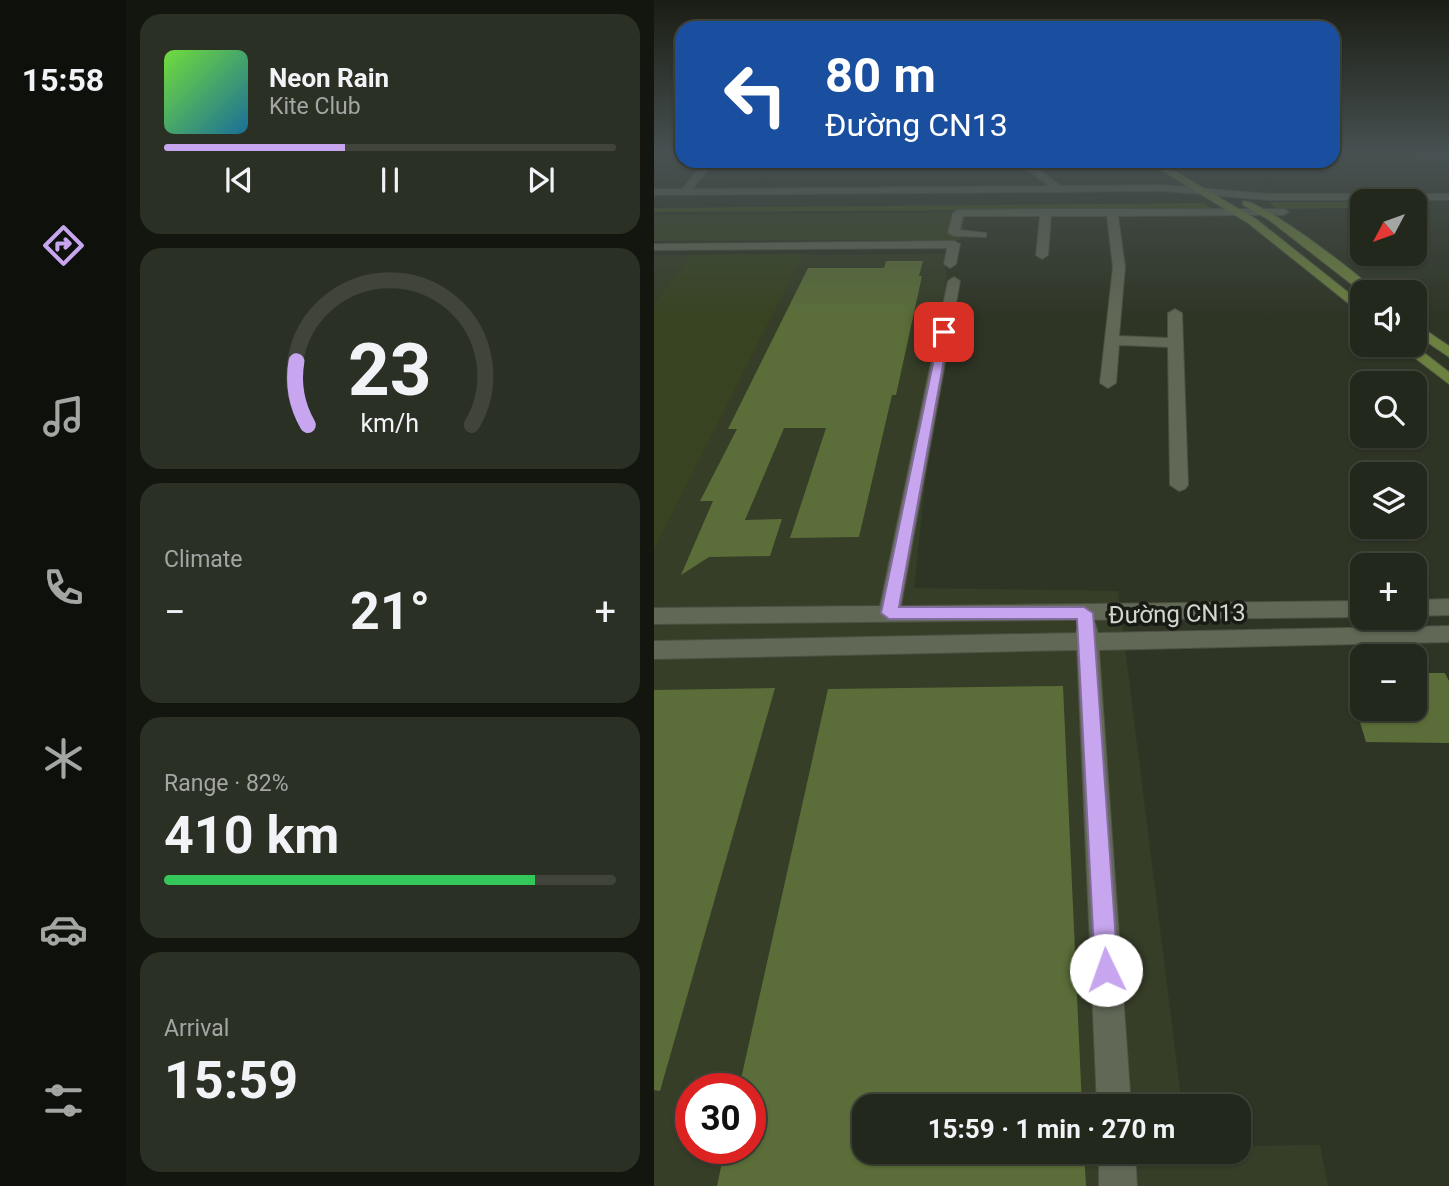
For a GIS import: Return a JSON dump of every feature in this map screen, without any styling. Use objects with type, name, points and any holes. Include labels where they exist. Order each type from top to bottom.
[{"type":"main road","points":[[1233,208],[1350,301]]},
{"type":"main road","points":[[1257,208],[1354,280]]},
{"type":"main road","points":[[1427,336],[1448,353]]},
{"type":"main road","points":[[1420,357],[1448,380]]},
{"type":"street","points":[[1042,255],[1046,212]]},
{"type":"street","points":[[889,613],[952,273],[958,213],[1294,212]]},
{"type":"street","points":[[1108,383],[1119,267],[1112,213]]},
{"type":"street","points":[[654,247],[954,239],[982,234]]},
{"type":"street","points":[[1175,313],[1179,485]]},
{"type":"street","points":[[1112,341],[1175,343]]},
{"type":"street","points":[[1427,608],[1448,607]]},
{"type":"street","name":"Đường CN13","points":[[654,617],[1350,609]]},
{"type":"street","points":[[1213,611],[1223,639]]},
{"type":"street","points":[[1084,613],[1088,643],[1113,1094]]},
{"type":"street","points":[[814,646],[821,614]]},
{"type":"street","name":"Đường CN13","points":[[654,650],[1448,634]]},
{"type":"street","points":[[1117,1164],[1118,1186]]},
{"type":"shaded area","points":[[654,208],[1212,209],[654,212]]},
{"type":"shaded area","points":[[966,212],[961,240],[654,241],[654,215]]},
{"type":"shaded area","points":[[803,254],[654,550],[654,304],[691,255]]},
{"type":"shaded area","points":[[944,254],[947,277],[914,588],[1118,591],[1181,1094],[852,1094],[852,1164],[1251,1164],[1251,1146],[1320,1145],[1328,1186],[654,1186],[654,255]]},
{"type":"building","points":[[886,261],[923,261],[919,276],[922,276],[896,395],[892,395],[859,537],[790,538],[826,428],[784,428],[745,520],[782,519],[770,556],[709,557],[681,575],[713,501],[700,501],[737,429],[728,429],[808,268],[884,268]]},
{"type":"building","points":[[1427,673],[1445,673],[1449,681],[1449,743],[1366,742],[1360,721],[1427,721]]},
{"type":"building","points":[[1063,686],[1081,1094],[852,1094],[852,1164],[1085,1164],[1086,1186],[717,1186],[722,1164],[766,1164],[766,1073],[742,1073],[828,689]]},
{"type":"building","points":[[775,688],[660,1091],[654,1090],[654,690]]},
{"type":"route","points":[[944,332],[889,613],[1084,613],[1088,643],[1106,970]]}]
